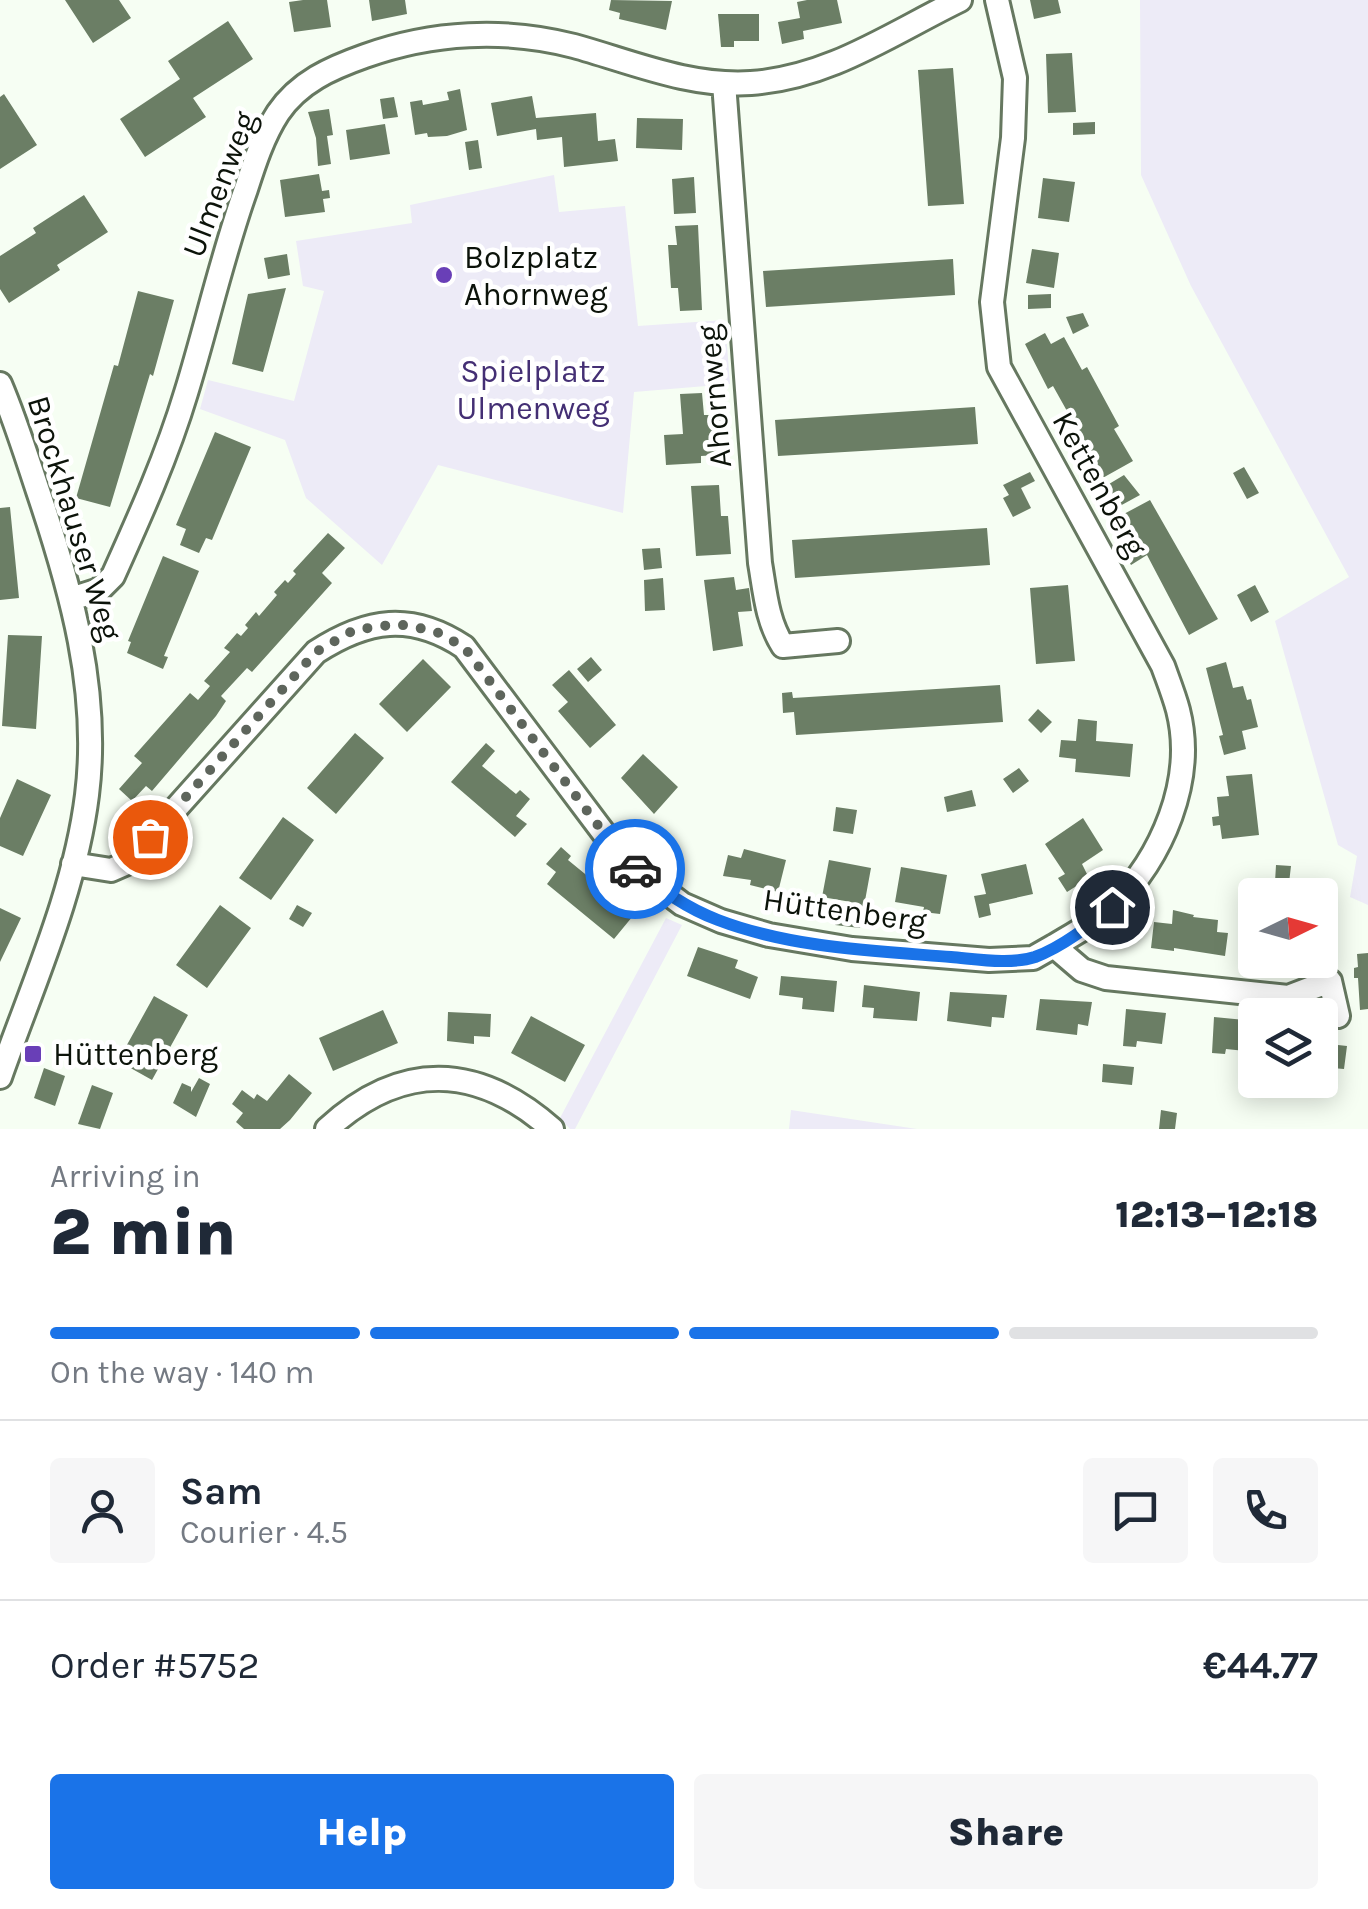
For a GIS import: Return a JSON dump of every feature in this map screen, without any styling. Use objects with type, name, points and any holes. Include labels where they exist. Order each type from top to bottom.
[{"type":"street","name":"Ulmenweg","points":[[71,599],[99,590],[113,576],[174,430],[254,167],[279,112],[313,78],[339,64],[388,48],[472,34],[533,38],[700,82],[776,80],[840,62],[960,0]]},
{"type":"street","name":"Kettenberg","points":[[997,0],[1015,78],[1013,138],[992,302],[1000,366],[1163,666],[1179,712],[1182,759],[1172,808],[1145,869],[1112,907],[1054,946]]},
{"type":"street","name":"Ahornweg","points":[[724,83],[760,563],[768,611],[783,646],[838,641]]},
{"type":"street","name":"Brockhauser Weg","points":[[0,384],[71,599],[90,692],[87,798],[73,864],[0,1077]]},
{"type":"street","name":"Hüttenberg","points":[[73,864],[111,870],[128,863],[316,652],[354,630],[397,624],[435,631],[464,647],[624,860],[682,904],[721,922],[769,935],[852,949],[989,960],[1033,958],[1054,946]]},
{"type":"street","points":[[1054,946],[1082,970],[1106,978],[1241,998]]},
{"type":"street","points":[[1306,998],[1330,981],[1334,998]]},
{"type":"street","points":[[327,1129],[350,1109],[390,1086],[440,1080],[491,1087],[516,1100],[552,1129]]},
{"type":"green space","points":[[1140,0],[1368,0],[1368,905],[1350,897],[1357,856],[1338,845],[1275,621],[1349,577],[1191,286],[1141,175]]},
{"type":"green space","name":"Spielplatz Ulmenweg","points":[[554,175],[559,212],[625,206],[638,326],[725,320],[730,384],[634,392],[623,513],[438,465],[382,565],[306,498],[285,440],[200,409],[208,380],[294,401],[324,291],[303,286],[296,241],[412,223],[410,205]]},
{"type":"green space","points":[[666,918],[682,925],[575,1129],[570,1129],[560,1118]]},
{"type":"green space","points":[[791,1110],[917,1129],[789,1129]]},
{"type":"building","points":[[65,0],[119,0],[131,18],[93,43]]},
{"type":"building","points":[[327,0],[331,27],[294,32],[289,2]]},
{"type":"building","points":[[369,0],[405,0],[407,14],[372,21]]},
{"type":"building","points":[[611,0],[672,1],[666,30],[619,19],[620,13],[609,10]]},
{"type":"building","points":[[837,0],[842,23],[803,31],[804,39],[782,44],[778,22],[800,18],[797,2]]},
{"type":"building","points":[[1030,0],[1058,0],[1061,13],[1034,19]]},
{"type":"building","points":[[718,14],[759,14],[759,41],[734,41],[734,47],[721,47]]},
{"type":"building","points":[[228,21],[253,59],[193,98],[206,117],[145,157],[120,119],[180,79],[168,61]]},
{"type":"building","points":[[1072,53],[1076,112],[1048,113],[1046,54]]},
{"type":"building","points":[[953,68],[964,204],[928,206],[918,70]]},
{"type":"building","points":[[460,89],[467,130],[447,136],[415,135],[410,102],[422,100],[423,105],[449,100],[447,92]]},
{"type":"building","points":[[4,94],[37,145],[0,169],[0,97]]},
{"type":"building","points":[[532,96],[536,118],[596,113],[598,141],[615,139],[618,161],[564,167],[562,137],[537,140],[536,129],[497,136],[491,103]]},
{"type":"building","points":[[394,97],[398,117],[383,119],[380,99]]},
{"type":"building","points":[[329,109],[333,135],[327,136],[331,164],[318,166],[316,138],[308,112]]},
{"type":"building","points":[[637,118],[683,119],[682,150],[636,148]]},
{"type":"building","points":[[1095,122],[1095,134],[1073,135],[1073,123]]},
{"type":"building","points":[[385,124],[390,154],[350,160],[346,130]]},
{"type":"building","points":[[478,140],[482,168],[469,170],[465,142]]},
{"type":"building","points":[[319,174],[322,191],[329,190],[330,198],[323,199],[325,212],[285,217],[280,180]]},
{"type":"building","points":[[694,177],[696,213],[674,214],[672,179]]},
{"type":"building","points":[[1043,178],[1075,182],[1069,222],[1038,218]]},
{"type":"building","points":[[84,195],[108,232],[9,303],[0,289],[0,256],[36,233],[33,228]]},
{"type":"building","points":[[698,225],[702,310],[680,311],[678,288],[671,288],[668,245],[677,245],[675,226]]},
{"type":"building","points":[[1032,249],[1059,253],[1054,288],[1026,283]]},
{"type":"building","points":[[287,254],[290,275],[268,279],[264,258]]},
{"type":"building","points":[[953,259],[955,295],[766,307],[763,271]]},
{"type":"building","points":[[286,288],[263,372],[232,364],[248,294]]},
{"type":"building","points":[[138,291],[174,300],[110,507],[76,498]]},
{"type":"building","points":[[1051,294],[1051,308],[1028,309],[1028,295]]},
{"type":"building","points":[[1083,313],[1089,326],[1073,334],[1066,317]]},
{"type":"building","points":[[1045,333],[1051,344],[1064,337],[1082,370],[1087,367],[1119,426],[1114,429],[1133,461],[1099,480],[1081,448],[1086,445],[1053,386],[1048,389],[1025,344]]},
{"type":"building","points":[[702,393],[704,415],[724,418],[724,426],[715,427],[717,455],[701,456],[701,463],[666,465],[664,435],[683,434],[680,394]]},
{"type":"building","points":[[975,407],[978,444],[778,456],[775,420]]},
{"type":"building","points":[[215,432],[251,447],[212,540],[206,538],[199,553],[180,545],[186,529],[176,525]]},
{"type":"building","points":[[1244,467],[1259,493],[1247,499],[1233,473]]},
{"type":"building","points":[[1030,472],[1035,481],[1021,488],[1031,508],[1013,517],[1003,498],[1009,495],[1003,485]]},
{"type":"building","points":[[1124,475],[1140,495],[1118,507],[1104,487]]},
{"type":"building","points":[[719,485],[721,516],[728,516],[731,554],[696,556],[691,486]]},
{"type":"building","points":[[1150,500],[1218,619],[1189,635],[1147,555],[1131,565],[1123,551],[1137,542],[1122,515]]},
{"type":"building","points":[[10,507],[19,598],[0,600],[0,508]]},
{"type":"building","points":[[987,528],[990,565],[795,578],[792,540]]},
{"type":"building","points":[[328,533],[345,548],[322,573],[332,583],[252,672],[247,668],[221,696],[226,701],[216,716],[152,791],[146,786],[132,801],[119,789],[142,763],[134,756],[190,693],[198,700],[210,686],[204,681],[230,652],[224,648],[237,633],[241,636],[248,628],[245,625],[256,612],[259,616],[277,595],[274,592],[285,580],[288,583],[296,574],[293,571]]},
{"type":"building","points":[[660,548],[662,568],[644,570],[642,549]]},
{"type":"building","points":[[163,556],[199,571],[164,656],[168,657],[163,669],[127,653],[131,642],[128,641]]},
{"type":"building","points":[[734,577],[736,590],[749,588],[752,611],[738,612],[743,646],[713,651],[704,580]]},
{"type":"building","points":[[663,578],[665,610],[645,611],[644,580]]},
{"type":"building","points":[[1068,585],[1075,661],[1036,664],[1030,588]]},
{"type":"building","points":[[1255,585],[1269,612],[1251,622],[1237,595]]},
{"type":"building","points":[[8,635],[42,636],[36,729],[2,726]]},
{"type":"building","points":[[591,657],[602,670],[588,682],[577,669]]},
{"type":"building","points":[[423,659],[451,687],[407,732],[379,704]]},
{"type":"building","points":[[1226,662],[1233,688],[1243,686],[1247,700],[1251,699],[1258,727],[1242,731],[1246,749],[1224,755],[1219,736],[1223,735],[1206,668]]},
{"type":"building","points":[[569,670],[616,725],[590,748],[558,711],[568,702],[552,685]]},
{"type":"building","points":[[1000,685],[1003,722],[796,735],[794,712],[783,713],[782,693],[792,692],[793,698]]},
{"type":"building","points":[[1038,709],[1052,722],[1041,733],[1028,720]]},
{"type":"building","points":[[1078,719],[1097,721],[1096,741],[1133,744],[1130,777],[1075,772],[1076,759],[1059,757],[1061,740],[1076,741]]},
{"type":"building","points":[[355,733],[384,758],[336,814],[307,788]]},
{"type":"building","points":[[486,743],[495,751],[482,766],[516,794],[520,790],[530,799],[516,816],[527,824],[515,837],[451,782]]},
{"type":"building","points":[[643,754],[678,787],[654,814],[621,778]]},
{"type":"building","points":[[1019,768],[1029,781],[1013,793],[1003,779]]},
{"type":"building","points":[[1252,774],[1259,835],[1222,839],[1220,825],[1213,826],[1212,817],[1219,816],[1217,797],[1229,796],[1226,776]]},
{"type":"building","points":[[17,779],[51,795],[23,856],[0,846],[0,818]]},
{"type":"building","points":[[972,790],[976,806],[947,812],[944,797]]},
{"type":"building","points":[[836,807],[857,810],[853,834],[833,831]]},
{"type":"building","points":[[283,817],[314,840],[271,900],[239,878]]},
{"type":"building","points":[[1083,818],[1103,850],[1082,864],[1089,878],[1067,892],[1058,878],[1065,874],[1045,844]]},
{"type":"building","points":[[561,847],[571,856],[568,860],[623,905],[626,902],[637,911],[614,939],[547,884],[556,872],[546,864]]},
{"type":"building","points":[[744,849],[786,860],[778,892],[750,885],[751,880],[723,876],[728,855],[741,858]]},
{"type":"building","points":[[829,860],[871,868],[860,928],[835,925],[839,904],[850,906],[851,902],[822,897]]},
{"type":"building","points":[[1026,864],[1033,894],[989,904],[991,915],[979,918],[974,896],[986,894],[981,874]]},
{"type":"building","points":[[1276,865],[1291,866],[1290,878],[1275,878]]},
{"type":"building","points":[[901,867],[947,875],[940,914],[895,902]]},
{"type":"building","points":[[220,905],[251,928],[207,988],[176,965]]},
{"type":"building","points":[[297,905],[312,913],[303,927],[289,919]]},
{"type":"building","points":[[0,908],[21,918],[0,962]]},
{"type":"building","points":[[1173,910],[1218,920],[1217,932],[1228,933],[1225,956],[1151,948],[1154,922],[1172,924]]},
{"type":"building","points":[[698,947],[738,960],[735,968],[758,977],[750,999],[687,976]]},
{"type":"building","points":[[1368,953],[1368,1009],[1360,1010],[1354,968],[1358,967],[1357,954]]},
{"type":"building","points":[[781,976],[837,981],[834,1012],[802,1009],[803,998],[779,995]]},
{"type":"building","points":[[864,985],[920,992],[917,1021],[873,1018],[874,1008],[862,1007]]},
{"type":"building","points":[[950,992],[1007,995],[1004,1018],[992,1017],[991,1027],[947,1021]]},
{"type":"building","points":[[154,996],[188,1015],[152,1080],[118,1061]]},
{"type":"building","points":[[1040,999],[1092,1002],[1088,1026],[1078,1024],[1077,1035],[1036,1030]]},
{"type":"building","points":[[1126,1009],[1166,1013],[1162,1044],[1137,1041],[1136,1047],[1123,1046]]},
{"type":"building","points":[[383,1010],[398,1043],[333,1071],[319,1038]]},
{"type":"building","points":[[448,1012],[491,1014],[490,1037],[474,1036],[474,1044],[447,1041]]},
{"type":"building","points":[[531,1016],[585,1045],[565,1082],[511,1053]]},
{"type":"building","points":[[1214,1017],[1238,1019],[1238,1050],[1212,1053]]},
{"type":"building","points":[[1338,1045],[1347,1046],[1344,1069],[1338,1068]]},
{"type":"building","points":[[1103,1064],[1134,1067],[1132,1085],[1102,1082]]},
{"type":"building","points":[[44,1068],[65,1076],[55,1106],[34,1098]]},
{"type":"building","points":[[289,1074],[312,1093],[290,1120],[280,1129],[244,1129],[236,1122],[243,1113],[232,1104],[242,1090],[254,1099],[257,1094],[267,1101]]},
{"type":"building","points":[[199,1078],[210,1084],[196,1117],[173,1103],[182,1083],[191,1087],[191,1092]]},
{"type":"building","points":[[92,1085],[113,1093],[100,1129],[78,1124]]},
{"type":"building","points":[[1161,1110],[1177,1113],[1175,1129],[1159,1129]]},
{"type":"way so far","points":[[150,837],[316,652],[354,630],[397,624],[435,631],[464,647],[567,788],[635,869]]},
{"type":"place","name":"Bolzplatz Ahornweg","points":[[444,275]]},
{"type":"place","name":"Hüttenberg","points":[[33,1054]]},
{"type":"route","points":[[635,869],[682,904],[721,922],[769,935],[852,949],[989,960],[1033,958],[1112,907]]}]
